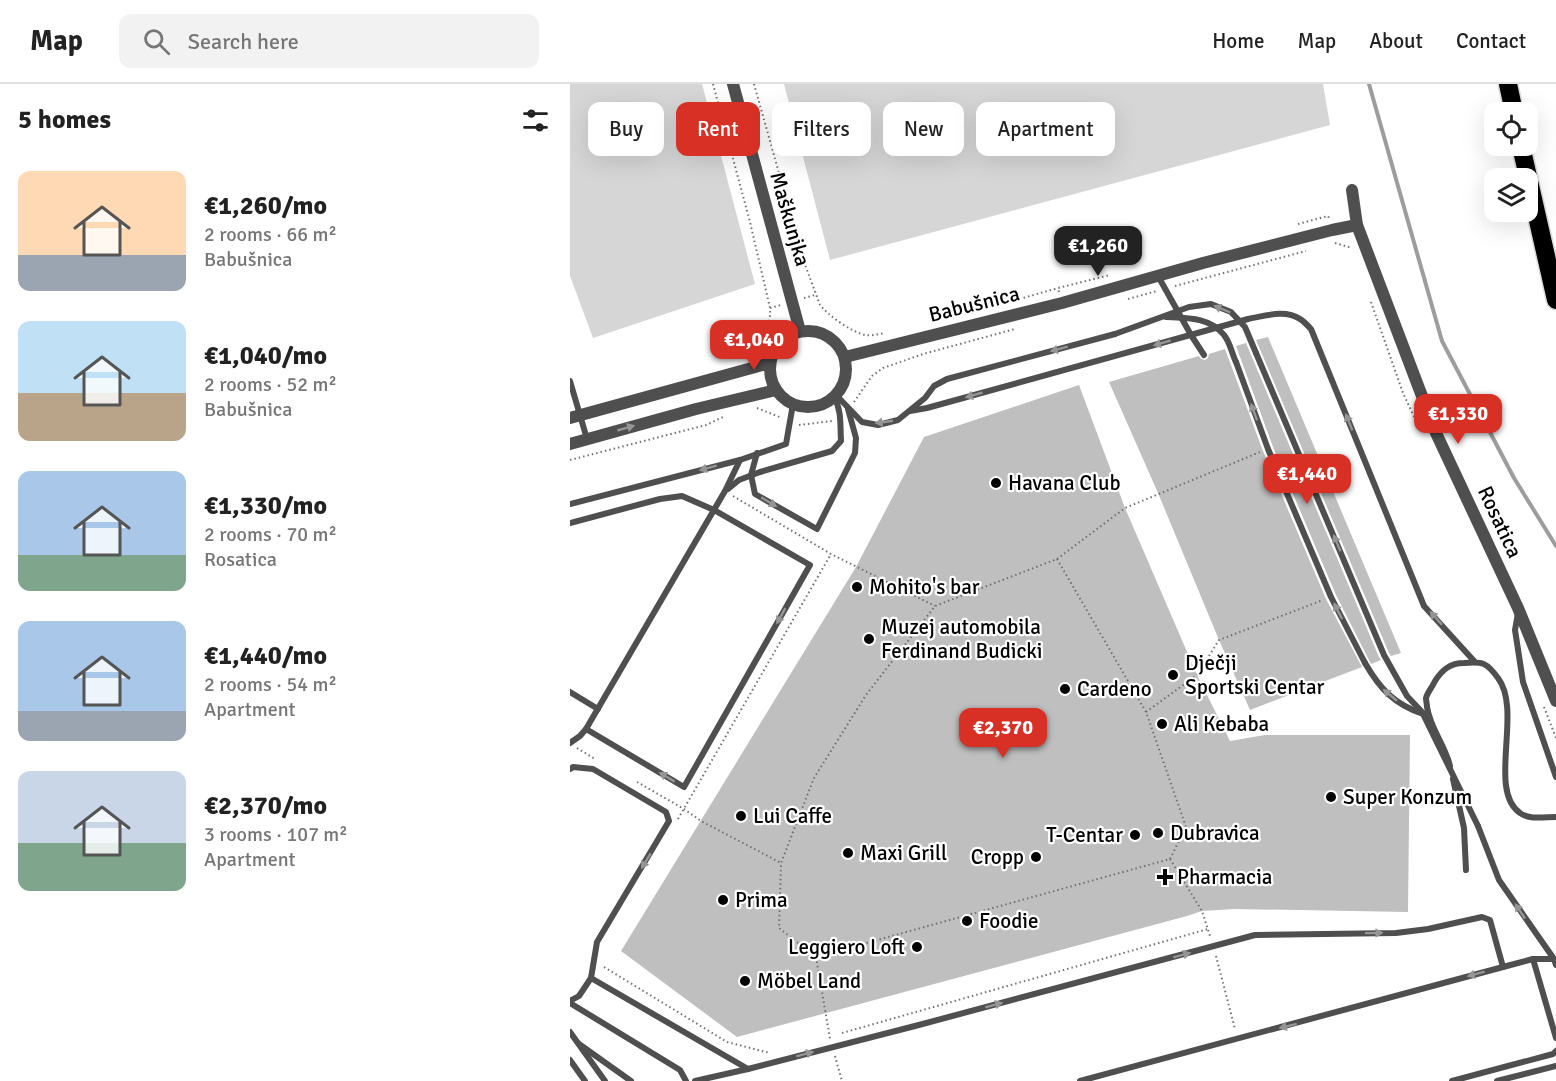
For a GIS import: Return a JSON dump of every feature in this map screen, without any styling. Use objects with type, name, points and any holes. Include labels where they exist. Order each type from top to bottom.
[{"type":"highway","points":[[1508,84],[1512,102]]},
{"type":"highway","points":[[1523,156],[1556,300]]},
{"type":"street","name":"Maškunjka","points":[[733,84],[800,331]]},
{"type":"street","name":"Rosatica","points":[[1352,190],[1357,225],[1436,433],[1518,608],[1556,701]]},
{"type":"street","name":"Babušnica","points":[[845,357],[1357,225]]},
{"type":"street","points":[[811,330],[822,333],[840,347],[845,357],[846,377],[842,387],[835,396],[814,407],[793,404],[783,398],[771,382],[769,372],[773,352],[789,335],[800,331],[811,330]]},
{"type":"street","points":[[575,416],[770,363]]},
{"type":"street","points":[[570,444],[696,409],[776,390]]},
{"type":"lane","points":[[1158,276],[1204,355]]},
{"type":"lane","points":[[835,396],[862,422],[878,425],[898,420],[925,398],[934,386],[947,379],[1115,334],[1189,307],[1211,304],[1231,312],[1245,327],[1384,655],[1407,696],[1423,714],[1478,826],[1499,880],[1555,962]]},
{"type":"lane","points":[[910,411],[1248,319],[1276,313],[1288,314],[1301,319],[1311,329],[1424,606],[1475,662]]},
{"type":"lane","points":[[1162,316],[1199,319],[1211,324],[1224,335],[1268,449],[1331,597],[1365,663],[1377,683],[1393,698],[1423,714]]},
{"type":"lane","points":[[570,381],[575,416],[587,439]]},
{"type":"lane","points":[[725,491],[739,480],[751,475],[832,451],[841,441],[840,416],[835,396]]},
{"type":"lane","points":[[570,504],[740,460],[786,444],[793,404]]},
{"type":"lane","points":[[757,453],[751,475],[755,494],[817,529],[855,453],[856,438],[848,409]]},
{"type":"lane","points":[[571,743],[586,729],[598,709],[725,491],[740,460]]},
{"type":"lane","points":[[570,523],[660,499],[682,496],[714,510],[810,565],[684,787],[586,729]]},
{"type":"lane","points":[[1518,608],[1515,630],[1523,682],[1556,777]]},
{"type":"lane","points":[[1466,870],[1464,828],[1448,758],[1429,718],[1426,698],[1437,678],[1446,668],[1458,663],[1475,662],[1490,666],[1503,684],[1508,717],[1505,777],[1510,803],[1521,814],[1538,818],[1556,817]]},
{"type":"lane","points":[[570,692],[598,709]]},
{"type":"lane","points":[[570,769],[573,767],[593,769],[666,812],[669,821],[597,942],[591,978],[579,996],[570,1002],[680,1070],[686,1081]]},
{"type":"lane","points":[[695,1081],[833,1047],[1255,935],[1396,933],[1428,930],[1482,917],[1491,920],[1503,967]]},
{"type":"lane","points":[[1080,1081],[1533,959],[1555,962]]},
{"type":"lane","points":[[1533,959],[1556,1038]]},
{"type":"lane","points":[[591,978],[748,1069]]},
{"type":"lane","points":[[570,1032],[605,1081]]},
{"type":"lane","points":[[579,1044],[631,1081]]},
{"type":"lane","points":[[1452,1081],[1553,1054],[1556,1051]]},
{"type":"lane","points":[[570,1060],[585,1081]]},
{"type":"lane","points":[[1497,1081],[1556,1066]]},
{"type":"path","points":[[713,84],[750,222],[770,308],[769,327],[765,336],[750,355],[742,360]]},
{"type":"path","points":[[754,84],[804,262],[820,305],[835,318],[863,335],[885,333]]},
{"type":"path","points":[[1334,237],[1335,243]]},
{"type":"path","points":[[1170,288],[1313,249]]},
{"type":"path","points":[[996,305],[1104,276]]},
{"type":"path","points":[[1058,288],[1060,295]]},
{"type":"path","points":[[1127,299],[1158,291]]},
{"type":"path","points":[[856,401],[872,376],[883,368],[923,354],[1022,327]]},
{"type":"path","points":[[753,407],[779,416]]},
{"type":"path","points":[[570,460],[706,425],[725,416]]},
{"type":"path","points":[[801,425],[832,421]]},
{"type":"path","points":[[842,1081],[830,1037],[816,957],[779,928],[781,863],[814,778],[866,695],[935,606],[1057,559],[1125,508],[1268,449]]},
{"type":"path","points":[[725,491],[831,554],[935,606]]},
{"type":"path","points":[[678,819],[831,554]]},
{"type":"path","points":[[816,957],[1170,859],[1185,827],[1146,712],[1057,559]]},
{"type":"path","points":[[1146,712],[1197,675],[1219,640],[1331,597]]},
{"type":"path","points":[[571,743],[598,760]]},
{"type":"path","points":[[636,782],[701,821],[781,863]]},
{"type":"path","points":[[841,1034],[1208,929]]},
{"type":"path","points":[[601,958],[604,968],[727,1042],[775,1054]]},
{"type":"shaded area","points":[[570,84],[702,84],[707,102],[676,102],[676,156],[721,156],[755,284],[593,338],[570,276]]},
{"type":"shaded area","points":[[784,84],[1323,84],[1330,125],[830,260],[803,156],[871,156],[871,102],[789,102]]},
{"type":"building","points":[[1268,337],[1401,653],[1391,656],[1389,653],[1256,340]]},
{"type":"building","points":[[1246,343],[1381,660],[1371,664],[1336,595],[1273,447],[1236,346]]},
{"type":"building","points":[[1225,349],[1263,451],[1326,599],[1362,667],[1250,710],[1109,382],[1199,356],[1205,360],[1209,354]]},
{"type":"building","points":[[1079,385],[1125,508],[1197,675],[1230,741],[1265,735],[1410,735],[1408,912],[1234,909],[1202,911],[737,1037],[621,951],[856,567],[924,437]]},
{"type":"waterway","points":[[1369,84],[1442,341],[1514,478],[1556,546]]},
{"type":"place","name":"Havana Club","points":[[996,483]]},
{"type":"place","name":"Mohito's bar","points":[[857,587]]},
{"type":"place","name":"Muzej automobila Ferdinand Budicki","points":[[869,639]]},
{"type":"place","name":"Dječji Sportski Centar","points":[[1173,675]]},
{"type":"place","name":"Cardeno","points":[[1065,689]]},
{"type":"place","name":"Ali Kebaba","points":[[1162,724]]},
{"type":"place","name":"Super Konzum","points":[[1331,797]]},
{"type":"place","name":"Lui Caffe","points":[[741,816]]},
{"type":"place","name":"Dubravica","points":[[1158,833]]},
{"type":"place","name":"T-Centar","points":[[1135,835]]},
{"type":"place","name":"Maxi Grill","points":[[848,853]]},
{"type":"place","name":"Cropp","points":[[1036,857]]},
{"type":"place","name":"Pharmacia","points":[[1165,877]]},
{"type":"place","name":"Prima","points":[[723,900]]},
{"type":"place","name":"Foodie","points":[[967,921]]},
{"type":"place","name":"Leggiero Loft","points":[[917,947]]},
{"type":"place","name":"Möbel Land","points":[[745,981]]}]
